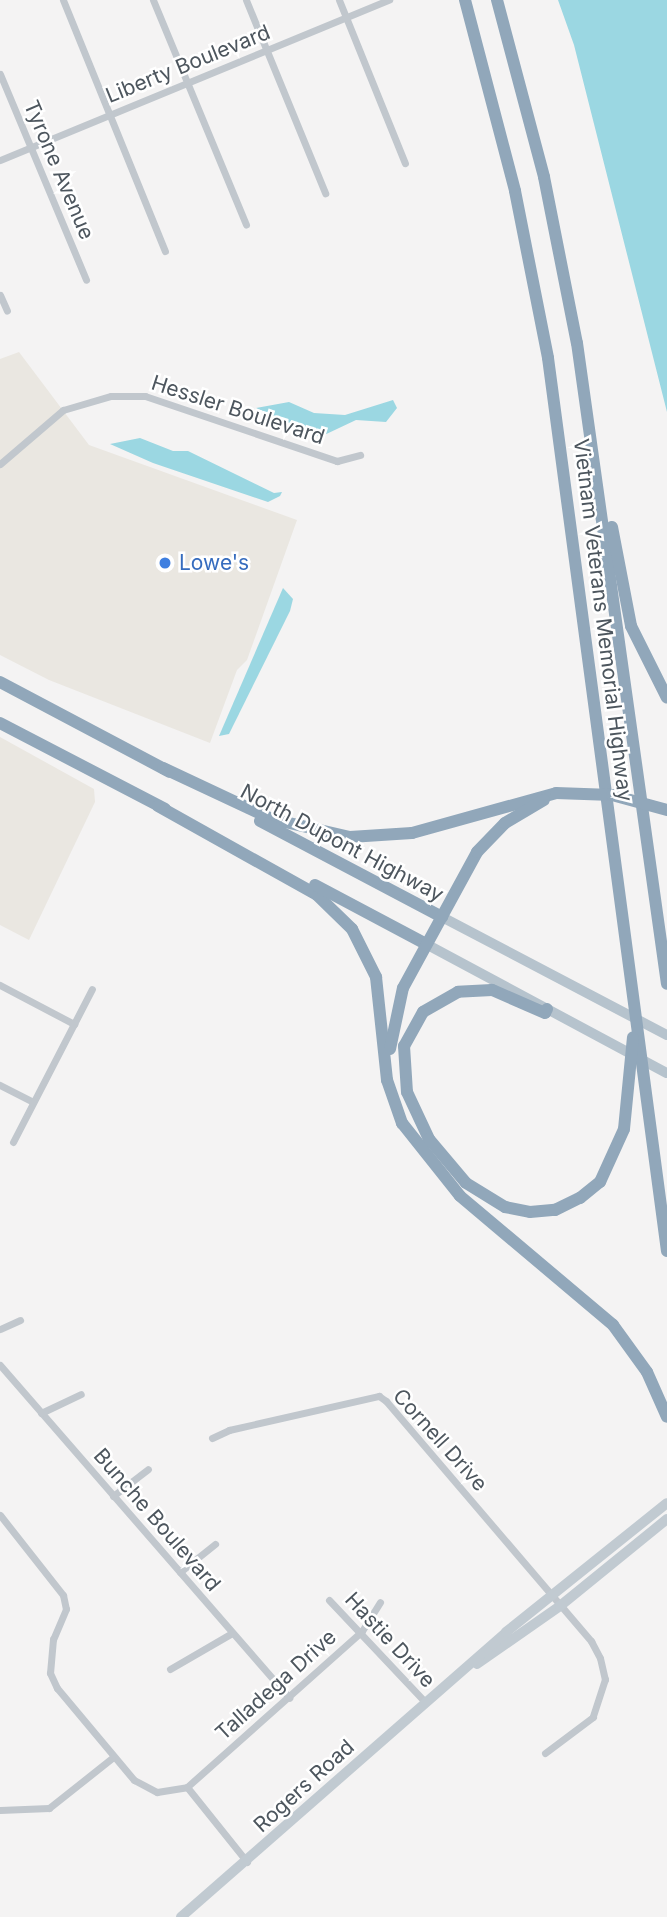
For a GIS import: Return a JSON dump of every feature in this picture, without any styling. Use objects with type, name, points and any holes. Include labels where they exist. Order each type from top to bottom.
[{"type":"highway","name":"Vietnam Veterans Memorial Highway","points":[[465,0],[505,150],[541,317],[667,1251]]},
{"type":"highway","name":"Vietnam Veterans Memorial Highway","points":[[497,0],[556,232],[594,456],[667,984]]},
{"type":"highway","points":[[594,456],[631,626],[667,698]]},
{"type":"highway","name":"North Dupont Highway","points":[[0,682],[442,917]]},
{"type":"highway","points":[[0,723],[426,944]]},
{"type":"highway","points":[[163,768],[272,819],[359,837],[412,833],[535,796],[582,793],[621,797],[667,810]]},
{"type":"highway","points":[[407,1130],[393,1087],[390,1035],[397,1002],[426,944],[477,852],[498,828],[535,804],[582,793]]},
{"type":"highway","points":[[158,806],[317,895],[352,929],[376,977],[388,1088],[407,1130],[460,1196],[613,1325],[647,1372],[667,1417]]},
{"type":"highway","points":[[547,1009],[545,1013],[499,992],[464,990],[428,1008],[406,1041],[402,1072],[415,1114],[440,1154],[477,1192],[511,1209],[537,1212],[562,1208],[590,1191],[619,1147],[632,1069],[634,999]]},
{"type":"main road","name":"North Dupont Highway","points":[[442,917],[667,1035]]},
{"type":"main road","points":[[426,944],[667,1073]]},
{"type":"street","points":[[62,0],[165,251]]},
{"type":"street","points":[[153,0],[246,224]]},
{"type":"street","points":[[246,0],[326,193]]},
{"type":"street","points":[[339,0],[405,163]]},
{"type":"street","name":"Liberty Boulevard","points":[[0,160],[389,0]]},
{"type":"street","name":"Tyrone Avenue","points":[[0,74],[86,280]]},
{"type":"street","points":[[0,295],[7,311]]},
{"type":"street","name":"Hessler Boulevard","points":[[0,464],[63,410],[111,396],[145,396],[337,461],[360,455]]},
{"type":"street","points":[[0,985],[74,1024]]},
{"type":"street","points":[[13,1142],[92,989]]},
{"type":"street","points":[[0,1085],[33,1102]]},
{"type":"street","points":[[0,1329],[20,1320]]},
{"type":"street","name":"Bunche Boulevard","points":[[0,1365],[289,1698]]},
{"type":"street","points":[[41,1413],[81,1394]]},
{"type":"street","name":"Cornell Drive","points":[[212,1438],[229,1430],[379,1396],[591,1641],[605,1679],[593,1717],[545,1753]]},
{"type":"street","points":[[113,1496],[148,1469]]},
{"type":"street","name":"Rogers Road","points":[[181,1917],[551,1595],[667,1503]]},
{"type":"street","points":[[0,1515],[63,1595],[66,1609],[53,1639],[50,1673],[57,1688],[112,1758],[144,1787],[157,1792],[187,1787],[247,1862]]},
{"type":"street","name":"Rogers Road","points":[[451,1682],[560,1606],[667,1519]]},
{"type":"street","points":[[180,1572],[215,1544]]},
{"type":"street","name":"Hastie Drive","points":[[329,1600],[362,1631],[426,1703]]},
{"type":"street","name":"Talladega Drive","points":[[187,1787],[362,1631],[380,1602]]},
{"type":"street","points":[[170,1669],[232,1633]]},
{"type":"street","points":[[0,1810],[49,1808],[112,1758]]},
{"type":"shaded area","points":[[19,352],[89,445],[297,520],[247,660],[237,670],[210,743],[49,680],[0,655],[0,359]]},
{"type":"shaded area","points":[[0,737],[94,789],[95,802],[29,940],[0,925]]},
{"type":"water","points":[[558,0],[667,0],[667,412],[574,45]]},
{"type":"water","points":[[393,400],[397,408],[386,422],[356,420],[320,437],[256,408],[289,402],[314,413],[345,415]]},
{"type":"water","points":[[140,438],[173,451],[188,451],[274,493],[282,492],[268,502],[153,463],[110,444]]},
{"type":"water","points":[[283,588],[293,599],[290,611],[229,734],[219,736]]},
{"type":"place","name":"Lowe's","points":[[165,563]]}]
